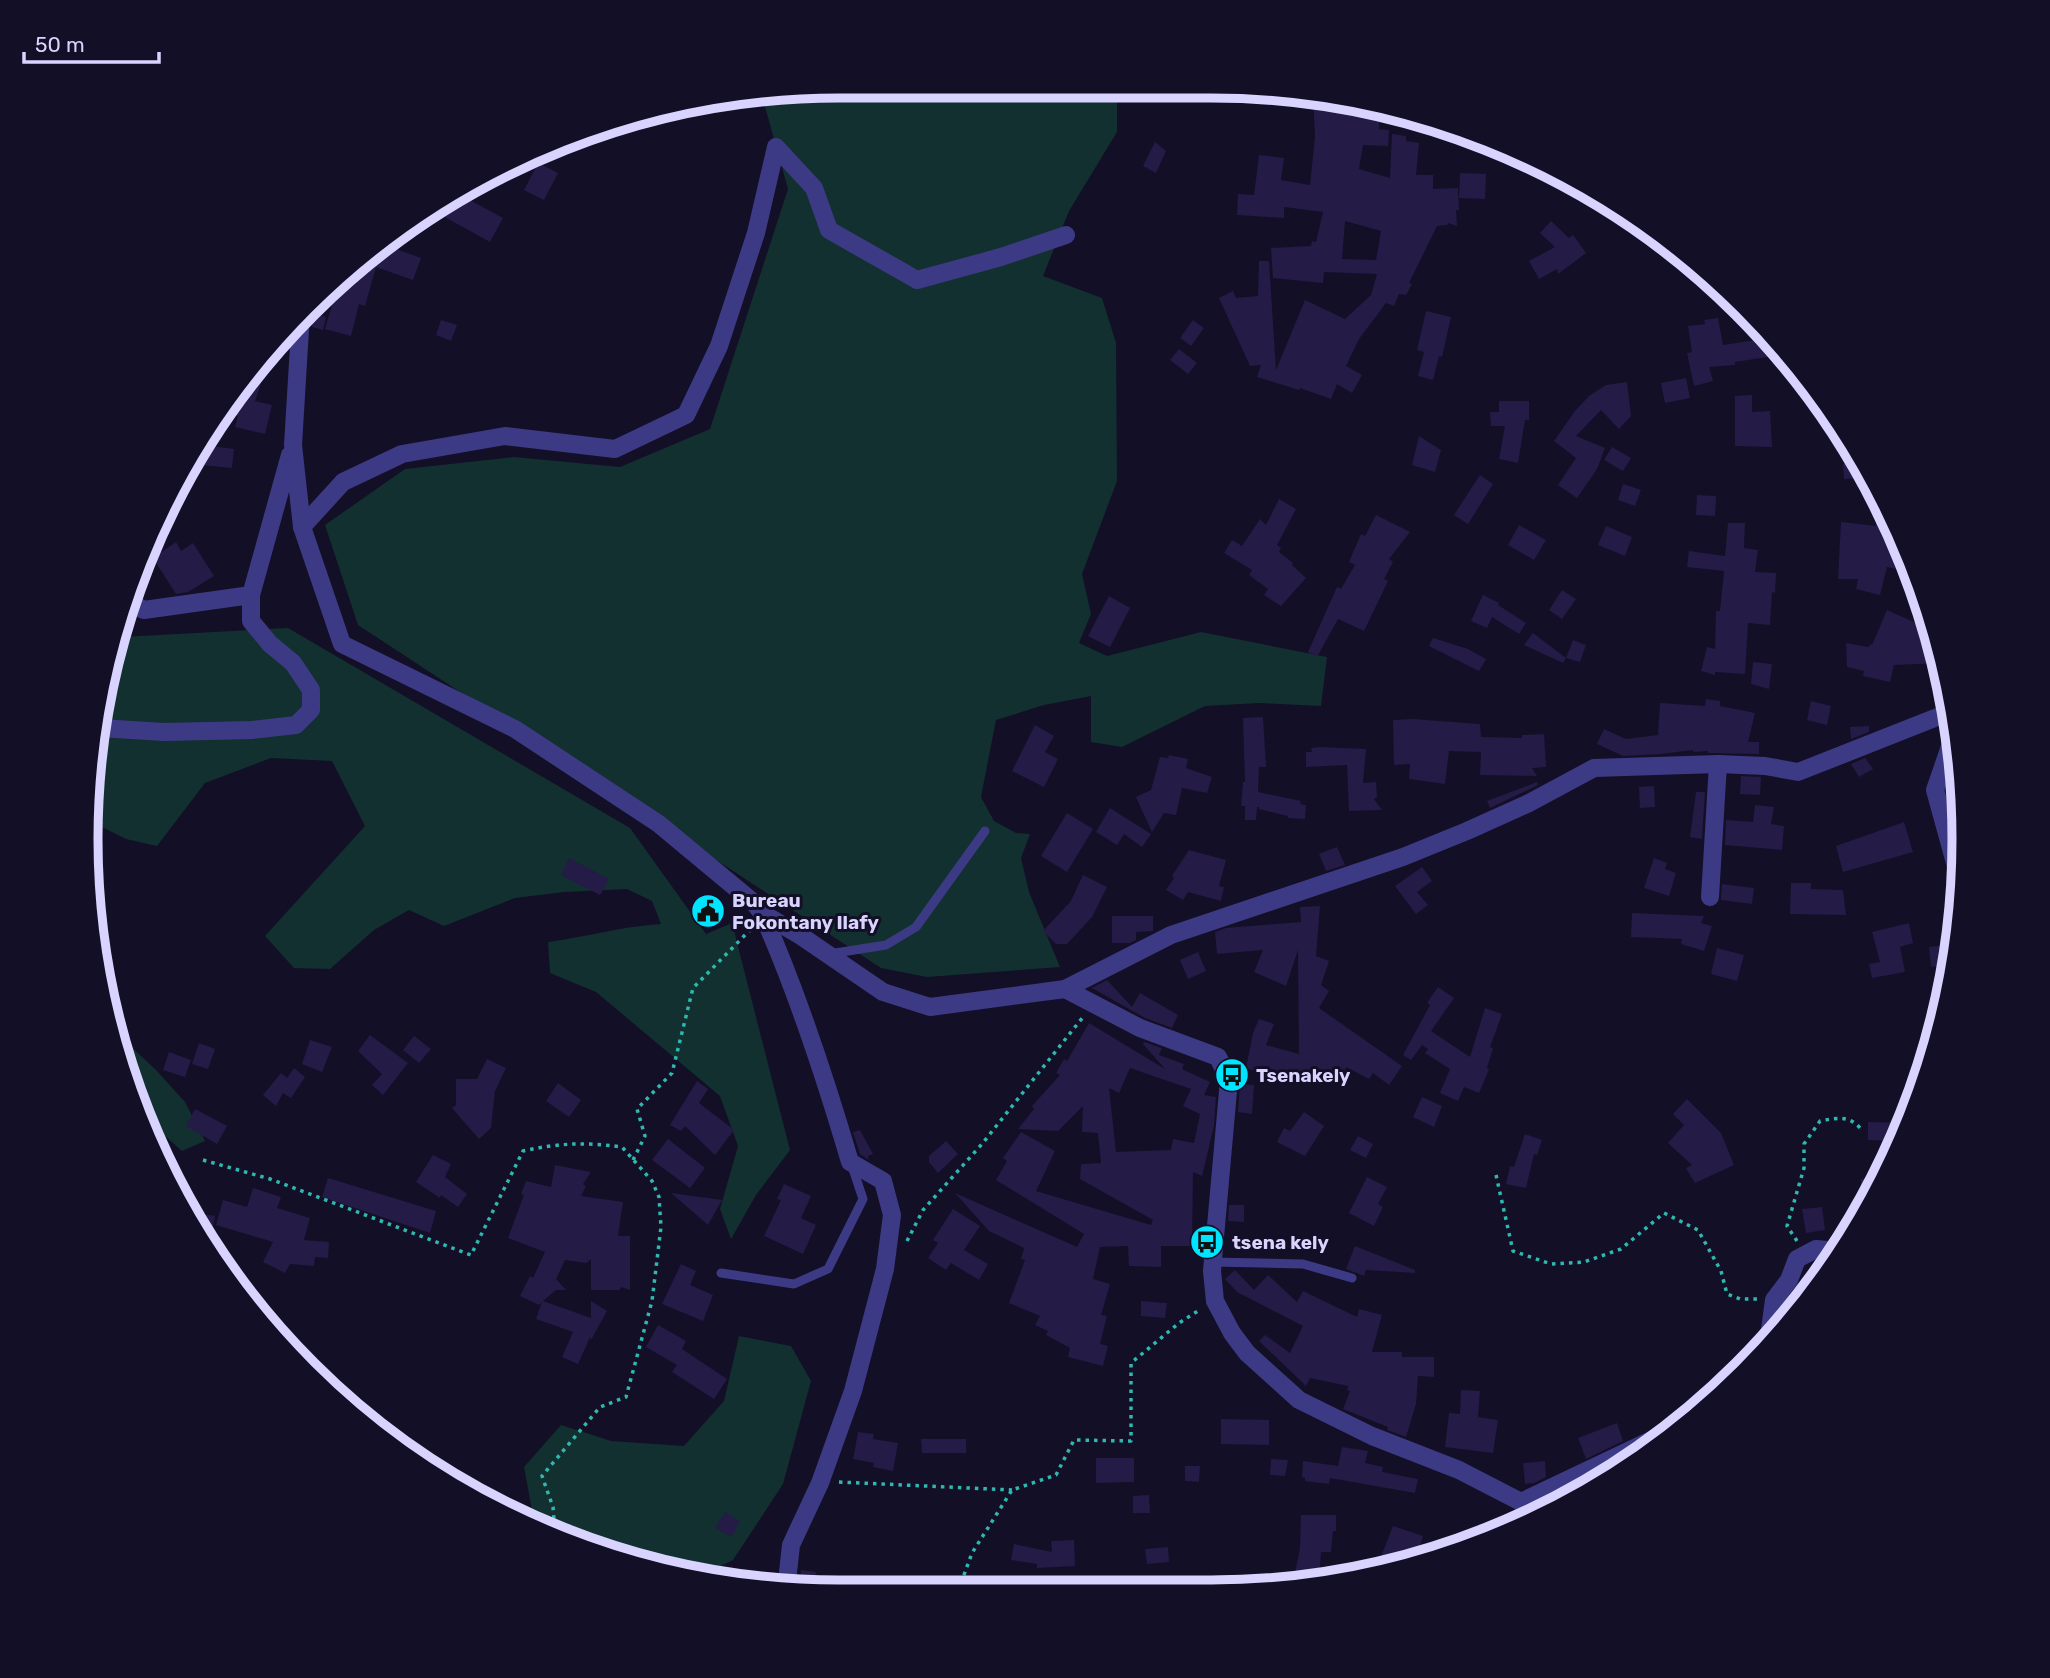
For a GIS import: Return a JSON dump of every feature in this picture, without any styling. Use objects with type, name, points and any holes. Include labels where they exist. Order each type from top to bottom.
[{"type":"street","points":[[302,527],[343,482],[402,454],[505,436],[615,449],[686,415],[719,345],[756,233],[776,147],[814,188],[829,230],[917,280],[1066,236]]},
{"type":"street","points":[[300,331],[293,445],[302,527],[342,644],[515,729],[659,824],[754,903],[762,913],[785,963],[818,1054],[850,1162],[883,1181],[892,1215],[885,1269],[856,1379],[820,1483],[791,1545],[787,1578]]},
{"type":"street","points":[[106,728],[164,732],[252,730],[296,725],[311,710],[311,690],[293,663],[270,644],[251,621],[251,595],[293,445]]},
{"type":"street","points":[[136,606],[144,610],[251,595]]},
{"type":"street","points":[[762,913],[883,992],[930,1007],[1065,989],[1171,935],[1403,857],[1527,804],[1594,768],[1718,764],[1765,766],[1798,772],[1942,715]]},
{"type":"street","points":[[1947,755],[1935,790],[1952,850]]},
{"type":"street","points":[[1710,897],[1718,764]]},
{"type":"street","points":[[1065,989],[1139,1028],[1218,1057],[1229,1080],[1212,1262],[1215,1301],[1231,1333],[1247,1353],[1299,1400],[1372,1436],[1459,1469],[1529,1509]]},
{"type":"street","points":[[1771,1325],[1774,1300],[1789,1280],[1797,1259],[1816,1249],[1828,1250]]},
{"type":"street","points":[[1521,1502],[1629,1451]]},
{"type":"lane","points":[[827,954],[886,945],[916,927],[985,831]]},
{"type":"lane","points":[[721,1273],[794,1284],[828,1269],[863,1199],[850,1162]]},
{"type":"lane","points":[[1212,1262],[1303,1264],[1352,1278]]},
{"type":"path","points":[[633,1160],[645,1136],[637,1109],[672,1073],[693,988],[750,931],[762,913]]},
{"type":"path","points":[[906,1245],[923,1210],[982,1144],[1094,1004]]},
{"type":"path","points":[[1806,1254],[1787,1226],[1804,1168],[1804,1144],[1820,1121],[1838,1118],[1853,1120],[1860,1128]]},
{"type":"path","points":[[202,1160],[270,1179],[471,1255],[523,1151],[587,1142],[622,1147],[652,1181],[659,1196],[661,1227],[653,1301],[626,1397],[600,1407],[542,1476],[553,1507],[554,1524]]},
{"type":"path","points":[[1496,1175],[1513,1251],[1551,1264],[1584,1262],[1622,1249],[1664,1213],[1698,1230],[1721,1271],[1727,1294],[1740,1299],[1774,1300]]},
{"type":"path","points":[[820,1483],[1012,1490],[1056,1475],[1074,1440],[1130,1441],[1131,1363],[1179,1323],[1215,1301]]},
{"type":"path","points":[[962,1580],[972,1553],[1012,1490]]},
{"type":"green space","points":[[839,98],[1117,98],[1117,132],[1069,211],[1043,276],[1102,298],[1116,343],[1117,481],[1082,574],[1091,614],[1079,643],[1107,656],[1201,632],[1327,657],[1321,706],[1259,703],[1205,706],[1122,747],[1091,742],[1091,696],[1044,705],[996,720],[981,797],[994,821],[1016,833],[1030,834],[1021,858],[1029,892],[1060,967],[927,977],[881,968],[358,625],[325,525],[405,469],[514,457],[620,467],[710,429],[788,189],[764,102]]},
{"type":"green space","points":[[288,628],[630,828],[706,934],[732,923],[790,1150],[756,1195],[731,1239],[720,1209],[738,1146],[720,1096],[596,992],[550,973],[548,942],[661,924],[652,901],[627,889],[564,892],[515,898],[444,926],[409,910],[374,930],[330,969],[294,968],[265,936],[365,826],[332,761],[271,758],[205,783],[157,846],[126,839],[99,825],[104,742],[126,637]]},
{"type":"green space","points":[[126,1042],[185,1102],[205,1141],[182,1151],[156,1128]]},
{"type":"green space","points":[[739,1336],[791,1346],[811,1381],[783,1484],[733,1560],[714,1569],[694,1566],[601,1541],[533,1514],[524,1467],[561,1425],[611,1441],[684,1446],[724,1401]]},
{"type":"building","points":[[1314,105],[1379,117],[1379,129],[1389,130],[1388,146],[1363,145],[1359,169],[1390,178],[1392,134],[1406,136],[1406,141],[1419,143],[1416,175],[1433,175],[1433,189],[1458,188],[1457,226],[1448,223],[1437,226],[1409,283],[1412,284],[1406,295],[1399,294],[1394,306],[1386,303],[1359,339],[1346,366],[1362,375],[1352,393],[1337,384],[1331,399],[1257,377],[1261,365],[1250,366],[1219,298],[1233,291],[1236,298],[1258,296],[1259,261],[1269,261],[1276,370],[1305,300],[1345,319],[1371,295],[1377,274],[1324,272],[1323,283],[1273,278],[1271,248],[1311,246],[1312,241],[1316,242],[1323,212],[1284,207],[1284,218],[1237,215],[1238,194],[1254,195],[1259,155],[1284,158],[1281,180],[1310,185],[1315,137]],"holes":[[[1345,221],[1381,231],[1376,260],[1342,259]]]},
{"type":"building","points":[[1155,142],[1166,151],[1156,173],[1143,166]]},
{"type":"building","points":[[538,163],[558,173],[544,200],[524,190]]},
{"type":"building","points":[[1460,173],[1486,174],[1485,199],[1459,198]]},
{"type":"building","points":[[466,198],[503,218],[490,242],[440,215]]},
{"type":"building","points":[[1551,221],[1569,238],[1573,235],[1586,253],[1558,274],[1557,269],[1539,279],[1529,261],[1555,247],[1540,233]]},
{"type":"building","points":[[393,248],[421,258],[413,280],[376,267],[365,306],[359,304],[351,336],[325,329],[334,297]]},
{"type":"building","points":[[1426,311],[1451,317],[1442,357],[1439,356],[1433,380],[1418,376],[1424,352],[1417,350]]},
{"type":"building","points":[[316,314],[326,317],[323,330],[312,327],[313,317]]},
{"type":"building","points":[[1718,318],[1723,345],[1758,340],[1773,356],[1735,362],[1735,365],[1709,367],[1713,381],[1694,386],[1687,353],[1692,352],[1688,326],[1705,324],[1704,320]]},
{"type":"building","points":[[441,320],[457,325],[451,341],[436,335]]},
{"type":"building","points":[[1193,320],[1204,328],[1191,346],[1180,338]]},
{"type":"building","points":[[1179,349],[1197,363],[1188,374],[1170,360]]},
{"type":"building","points":[[265,371],[255,401],[272,405],[265,434],[235,427],[238,416],[232,415]]},
{"type":"building","points":[[1686,378],[1690,398],[1665,403],[1661,383]]},
{"type":"building","points":[[1627,382],[1631,416],[1619,429],[1601,410],[1576,436],[1605,448],[1597,469],[1577,498],[1558,485],[1576,458],[1554,441],[1589,396],[1606,385]]},
{"type":"building","points":[[1752,395],[1752,412],[1770,411],[1772,447],[1735,446],[1735,396]]},
{"type":"building","points":[[1499,401],[1529,401],[1529,420],[1525,420],[1518,463],[1499,459],[1505,426],[1491,426],[1490,412],[1499,412]]},
{"type":"building","points":[[1419,436],[1441,450],[1435,472],[1412,465]]},
{"type":"building","points":[[211,446],[234,449],[232,468],[201,465]]},
{"type":"building","points":[[1612,447],[1631,458],[1623,471],[1604,460]]},
{"type":"building","points":[[1843,464],[1850,464],[1858,478],[1844,479]]},
{"type":"building","points":[[1480,475],[1493,484],[1468,524],[1454,515]]},
{"type":"building","points":[[1623,484],[1641,490],[1635,506],[1618,500]]},
{"type":"building","points":[[1697,495],[1716,496],[1715,516],[1696,515]]},
{"type":"building","points":[[1279,499],[1296,509],[1277,545],[1281,548],[1279,552],[1306,578],[1281,606],[1264,595],[1268,589],[1249,575],[1252,570],[1224,553],[1232,540],[1242,546],[1260,519],[1266,525]]},
{"type":"building","points":[[1876,511],[1897,558],[1896,569],[1887,567],[1880,595],[1856,589],[1858,579],[1838,579],[1841,522],[1876,526]]},
{"type":"building","points":[[1376,515],[1410,532],[1389,559],[1393,562],[1384,579],[1388,581],[1364,631],[1338,619],[1317,657],[1308,652],[1337,587],[1341,589],[1355,565],[1349,562],[1361,534],[1365,536]]},
{"type":"building","points":[[1728,523],[1745,523],[1744,548],[1758,550],[1755,572],[1776,573],[1775,593],[1772,592],[1770,625],[1748,623],[1745,674],[1715,672],[1715,675],[1701,671],[1707,647],[1715,649],[1716,611],[1720,611],[1724,571],[1687,567],[1689,551],[1725,556]]},
{"type":"building","points":[[1519,525],[1546,540],[1534,560],[1508,545]]},
{"type":"building","points":[[1606,526],[1632,537],[1625,556],[1598,545]]},
{"type":"building","points":[[176,542],[181,551],[193,543],[214,576],[188,592],[176,594],[153,558]]},
{"type":"building","points":[[1562,590],[1576,599],[1562,619],[1549,610]]},
{"type":"building","points":[[1483,595],[1526,623],[1519,634],[1492,617],[1487,628],[1471,621]]},
{"type":"building","points":[[1109,596],[1130,608],[1110,647],[1088,636]]},
{"type":"building","points":[[1887,610],[1920,625],[1931,663],[1894,665],[1890,682],[1863,676],[1864,671],[1847,667],[1846,643],[1869,647]]},
{"type":"building","points":[[1533,633],[1566,658],[1563,663],[1524,645]]},
{"type":"building","points":[[1433,638],[1468,649],[1486,659],[1479,671],[1429,646]]},
{"type":"building","points":[[1573,640],[1586,645],[1580,662],[1566,658]]},
{"type":"building","points":[[1753,662],[1772,664],[1769,689],[1751,684]]},
{"type":"building","points":[[1706,699],[1720,701],[1720,706],[1755,713],[1748,742],[1759,742],[1759,754],[1693,750],[1623,756],[1597,744],[1604,729],[1626,739],[1658,735],[1660,703],[1705,706]]},
{"type":"building","points":[[1811,701],[1831,706],[1827,725],[1807,720]]},
{"type":"building","points":[[1263,717],[1266,767],[1259,767],[1258,792],[1301,801],[1300,804],[1306,805],[1305,819],[1288,818],[1257,807],[1256,820],[1245,820],[1245,806],[1241,806],[1245,782],[1243,718]]},
{"type":"building","points":[[1393,720],[1480,724],[1481,737],[1522,738],[1522,735],[1544,734],[1546,767],[1532,768],[1537,776],[1480,775],[1481,752],[1449,751],[1445,784],[1409,779],[1410,764],[1394,765]]},
{"type":"building","points":[[1035,725],[1054,736],[1045,752],[1058,759],[1044,787],[1012,771]]},
{"type":"building","points":[[1869,726],[1869,732],[1851,739],[1850,727]]},
{"type":"building","points":[[1320,747],[1366,749],[1363,783],[1376,782],[1377,797],[1374,799],[1382,810],[1349,811],[1347,765],[1306,767],[1306,752]]},
{"type":"building","points":[[1169,755],[1188,759],[1186,768],[1212,777],[1207,793],[1182,788],[1176,815],[1164,813],[1152,832],[1136,797],[1151,790],[1160,757],[1168,758]]},
{"type":"building","points":[[1865,758],[1873,769],[1859,777],[1851,764]]},
{"type":"building","points":[[1741,776],[1761,777],[1760,795],[1740,794]]},
{"type":"building","points":[[1537,782],[1538,785],[1490,808],[1487,801]]},
{"type":"building","points":[[1654,786],[1655,807],[1640,808],[1639,787]]},
{"type":"building","points":[[1696,792],[1705,792],[1702,839],[1690,837]]},
{"type":"building","points":[[1755,805],[1774,807],[1771,824],[1784,826],[1782,850],[1725,845],[1726,820],[1753,822]]},
{"type":"building","points":[[1110,808],[1151,834],[1142,847],[1124,834],[1117,845],[1096,832]]},
{"type":"building","points":[[1067,813],[1093,829],[1067,872],[1041,856]]},
{"type":"building","points":[[1904,822],[1913,852],[1843,872],[1836,846]]},
{"type":"building","points":[[1337,847],[1345,865],[1326,871],[1319,854]]},
{"type":"building","points":[[1189,850],[1226,860],[1219,886],[1224,887],[1221,901],[1188,892],[1183,900],[1166,890]]},
{"type":"building","points":[[569,858],[609,879],[600,895],[561,875]]},
{"type":"building","points":[[1654,858],[1667,863],[1665,869],[1676,873],[1669,896],[1644,888]]},
{"type":"building","points":[[1422,867],[1432,881],[1417,892],[1428,905],[1416,914],[1395,886]]},
{"type":"building","points":[[1083,875],[1107,887],[1092,917],[1067,944],[1056,944],[1043,931],[1071,901]]},
{"type":"building","points":[[1791,883],[1811,883],[1811,889],[1843,890],[1846,915],[1790,914]]},
{"type":"building","points":[[1722,884],[1754,888],[1752,904],[1721,900]]},
{"type":"building","points":[[703,894],[722,909],[710,925],[692,910]]},
{"type":"building","points":[[1320,906],[1316,956],[1329,961],[1321,985],[1329,991],[1319,1008],[1402,1066],[1389,1085],[1373,1073],[1369,1079],[1346,1067],[1342,1081],[1326,1077],[1284,1075],[1283,1081],[1246,1068],[1253,1033],[1259,1019],[1274,1024],[1266,1045],[1299,1054],[1298,950],[1286,986],[1254,972],[1263,950],[1217,954],[1215,932],[1226,928],[1301,922],[1300,907]]},
{"type":"building","points":[[1632,913],[1704,916],[1701,923],[1712,926],[1704,951],[1681,944],[1682,939],[1631,937]]},
{"type":"building","points":[[1112,916],[1153,916],[1153,931],[1136,932],[1136,940],[1130,943],[1112,943]]},
{"type":"building","points":[[1909,923],[1913,943],[1900,947],[1905,972],[1872,978],[1869,964],[1880,962],[1872,932]]},
{"type":"building","points":[[1944,945],[1941,966],[1931,967],[1929,947]]},
{"type":"building","points":[[1717,948],[1744,955],[1737,981],[1711,974]]},
{"type":"building","points":[[1198,952],[1206,971],[1188,979],[1180,960]]},
{"type":"building","points":[[1107,980],[1132,1007],[1140,993],[1178,1015],[1172,1028],[1145,1018],[1092,988]]},
{"type":"building","points":[[1438,987],[1454,998],[1431,1031],[1470,1057],[1485,1008],[1502,1014],[1490,1047],[1493,1048],[1487,1068],[1489,1069],[1479,1093],[1464,1087],[1458,1101],[1440,1093],[1450,1069],[1425,1053],[1428,1049],[1422,1045],[1411,1060],[1403,1055],[1430,1005],[1427,1003]]},
{"type":"building","points":[[1089,1023],[1165,1069],[1143,1044],[1144,1042],[1162,1048],[1159,1055],[1184,1064],[1182,1069],[1210,1082],[1204,1095],[1216,1097],[1214,1126],[1202,1176],[1193,1172],[1192,1246],[1161,1246],[1161,1267],[1129,1266],[1128,1246],[1100,1247],[1093,1279],[1110,1284],[1101,1315],[1107,1316],[1100,1344],[1108,1346],[1103,1366],[1068,1357],[1070,1348],[1046,1335],[1048,1331],[1035,1325],[1040,1316],[1009,1303],[1025,1260],[1021,1259],[1024,1248],[989,1231],[955,1193],[1077,1247],[1084,1234],[996,1180],[1007,1161],[1003,1158],[1021,1132],[1055,1151],[1036,1191],[1151,1225],[1153,1220],[1080,1179],[1081,1164],[1101,1163],[1098,1133],[1082,1132],[1083,1106],[1058,1131],[1018,1129],[1034,1109],[1032,1106],[1060,1075],[1056,1073],[1064,1059],[1067,1061]],"holes":[[[1130,1068],[1191,1089],[1183,1106],[1200,1114],[1194,1143],[1173,1139],[1171,1150],[1116,1152],[1109,1088],[1119,1093]]]},
{"type":"building","points":[[370,1035],[408,1063],[383,1095],[372,1085],[382,1074],[358,1051]]},
{"type":"building","points":[[414,1036],[431,1049],[419,1063],[403,1050]]},
{"type":"building","points":[[310,1040],[332,1047],[322,1072],[302,1064]]},
{"type":"building","points":[[199,1043],[215,1049],[208,1069],[192,1064]]},
{"type":"building","points":[[169,1052],[191,1060],[185,1077],[163,1070]]},
{"type":"building","points":[[487,1059],[506,1068],[495,1091],[491,1128],[479,1139],[452,1108],[456,1105],[456,1079],[477,1079]]},
{"type":"building","points":[[294,1068],[305,1077],[291,1098],[283,1093],[276,1106],[263,1095],[281,1073],[287,1078]]},
{"type":"building","points":[[697,1081],[708,1089],[699,1103],[734,1130],[715,1155],[685,1126],[681,1131],[670,1125]]},
{"type":"building","points":[[558,1083],[581,1100],[569,1117],[546,1101]]},
{"type":"building","points":[[1240,1084],[1254,1085],[1252,1114],[1238,1112]]},
{"type":"building","points":[[1422,1097],[1442,1106],[1434,1127],[1413,1117]]},
{"type":"building","points":[[1687,1099],[1721,1133],[1734,1165],[1695,1183],[1686,1168],[1692,1165],[1668,1143],[1684,1125],[1673,1114]]},
{"type":"building","points":[[195,1109],[227,1126],[217,1144],[186,1126]]},
{"type":"building","points":[[1304,1112],[1324,1126],[1305,1156],[1277,1142],[1284,1128],[1290,1131]]},
{"type":"building","points":[[1868,1122],[1896,1123],[1888,1141],[1868,1140]]},
{"type":"building","points":[[860,1130],[873,1154],[868,1156],[869,1160],[860,1154],[853,1132]]},
{"type":"building","points":[[1525,1134],[1542,1140],[1537,1155],[1534,1154],[1526,1188],[1506,1184],[1510,1166],[1514,1167]]},
{"type":"building","points":[[1358,1136],[1373,1144],[1366,1158],[1350,1150]]},
{"type":"building","points":[[668,1139],[705,1168],[690,1188],[652,1160]]},
{"type":"building","points":[[946,1141],[958,1154],[938,1173],[929,1162],[929,1156]]},
{"type":"building","points":[[433,1155],[451,1164],[445,1177],[467,1194],[458,1207],[416,1182]]},
{"type":"building","points":[[555,1165],[591,1172],[583,1184],[586,1186],[581,1196],[623,1202],[618,1236],[630,1236],[630,1290],[621,1287],[620,1290],[591,1290],[591,1259],[586,1263],[565,1260],[556,1279],[566,1290],[556,1290],[543,1301],[591,1318],[591,1301],[607,1311],[591,1340],[590,1337],[578,1364],[562,1357],[573,1332],[536,1319],[542,1302],[539,1305],[520,1296],[530,1276],[533,1278],[545,1252],[508,1238],[524,1195],[521,1194],[526,1181],[551,1187]]},
{"type":"building","points":[[1367,1177],[1387,1187],[1378,1204],[1383,1207],[1374,1226],[1349,1213]]},
{"type":"building","points":[[328,1178],[436,1211],[430,1233],[322,1197]]},
{"type":"building","points":[[1861,1179],[1869,1179],[1861,1196]]},
{"type":"building","points":[[784,1184],[811,1196],[801,1218],[816,1225],[803,1254],[764,1236],[781,1200],[777,1199]]},
{"type":"building","points":[[253,1188],[281,1197],[277,1208],[310,1218],[304,1240],[329,1242],[328,1258],[315,1257],[314,1266],[290,1264],[285,1273],[263,1262],[273,1242],[216,1225],[223,1200],[247,1207]]},
{"type":"building","points":[[671,1193],[722,1200],[708,1225]]},
{"type":"building","points":[[1229,1205],[1244,1205],[1244,1222],[1228,1221]]},
{"type":"building","points":[[1822,1207],[1825,1230],[1806,1233],[1802,1209]]},
{"type":"building","points":[[953,1209],[980,1226],[964,1250],[988,1264],[979,1280],[951,1263],[946,1270],[928,1258],[938,1243],[933,1240]]},
{"type":"building","points":[[199,1214],[215,1216],[212,1233]]},
{"type":"building","points":[[1355,1246],[1415,1270],[1415,1273],[1366,1270],[1364,1276],[1346,1269]]},
{"type":"building","points":[[681,1264],[696,1271],[690,1285],[713,1295],[703,1321],[662,1304]]},
{"type":"building","points":[[1235,1270],[1254,1290],[1268,1275],[1297,1302],[1303,1291],[1357,1317],[1359,1309],[1382,1315],[1372,1352],[1402,1352],[1402,1357],[1434,1357],[1434,1377],[1418,1376],[1416,1404],[1406,1437],[1343,1409],[1350,1391],[1347,1390],[1348,1386],[1310,1378],[1306,1386],[1259,1341],[1265,1335],[1290,1353],[1303,1326],[1237,1292],[1225,1279]]},
{"type":"building","points":[[1141,1301],[1167,1303],[1165,1318],[1141,1316]]},
{"type":"building","points":[[658,1325],[686,1341],[682,1349],[727,1379],[714,1399],[672,1372],[677,1365],[646,1347]]},
{"type":"building","points":[[1461,1390],[1480,1391],[1478,1417],[1498,1420],[1493,1453],[1445,1447],[1449,1413],[1460,1414]]},
{"type":"building","points":[[1221,1419],[1269,1420],[1269,1445],[1221,1444]]},
{"type":"building","points":[[1617,1423],[1623,1441],[1586,1459],[1578,1438]]},
{"type":"building","points":[[858,1432],[874,1434],[873,1439],[898,1443],[893,1471],[873,1467],[874,1463],[853,1459]]},
{"type":"building","points":[[921,1439],[966,1439],[966,1453],[922,1453]]},
{"type":"building","points":[[1342,1447],[1368,1451],[1365,1463],[1383,1467],[1382,1472],[1418,1479],[1415,1493],[1330,1478],[1329,1484],[1305,1481],[1302,1477],[1303,1461],[1338,1466]]},
{"type":"building","points":[[1096,1458],[1134,1458],[1134,1482],[1096,1483]]},
{"type":"building","points":[[1271,1459],[1288,1460],[1285,1476],[1270,1475]]},
{"type":"building","points":[[1545,1461],[1546,1477],[1525,1484],[1523,1463]]},
{"type":"building","points":[[1185,1466],[1200,1466],[1199,1482],[1185,1481]]},
{"type":"building","points":[[1149,1495],[1150,1513],[1133,1513],[1133,1496]]},
{"type":"building","points":[[725,1512],[740,1521],[731,1537],[715,1528]]},
{"type":"building","points":[[1301,1515],[1336,1515],[1336,1531],[1333,1531],[1331,1552],[1321,1552],[1320,1572],[1295,1575],[1300,1548]]},
{"type":"building","points":[[1393,1526],[1423,1536],[1418,1550],[1380,1560]]},
{"type":"building","points":[[1074,1540],[1075,1566],[1037,1568],[1037,1564],[1011,1560],[1014,1544],[1052,1552],[1051,1541]]},
{"type":"building","points":[[1168,1547],[1169,1562],[1147,1564],[1145,1549]]},
{"type":"building","points":[[801,1570],[816,1572],[815,1579],[800,1578]]},
{"type":"place","name":"Bureau Fokontany Ilafy","points":[[708,911]]},
{"type":"place","name":"Tsenakely","points":[[1232,1075]]},
{"type":"place","name":"tsena kely","points":[[1207,1242]]}]
